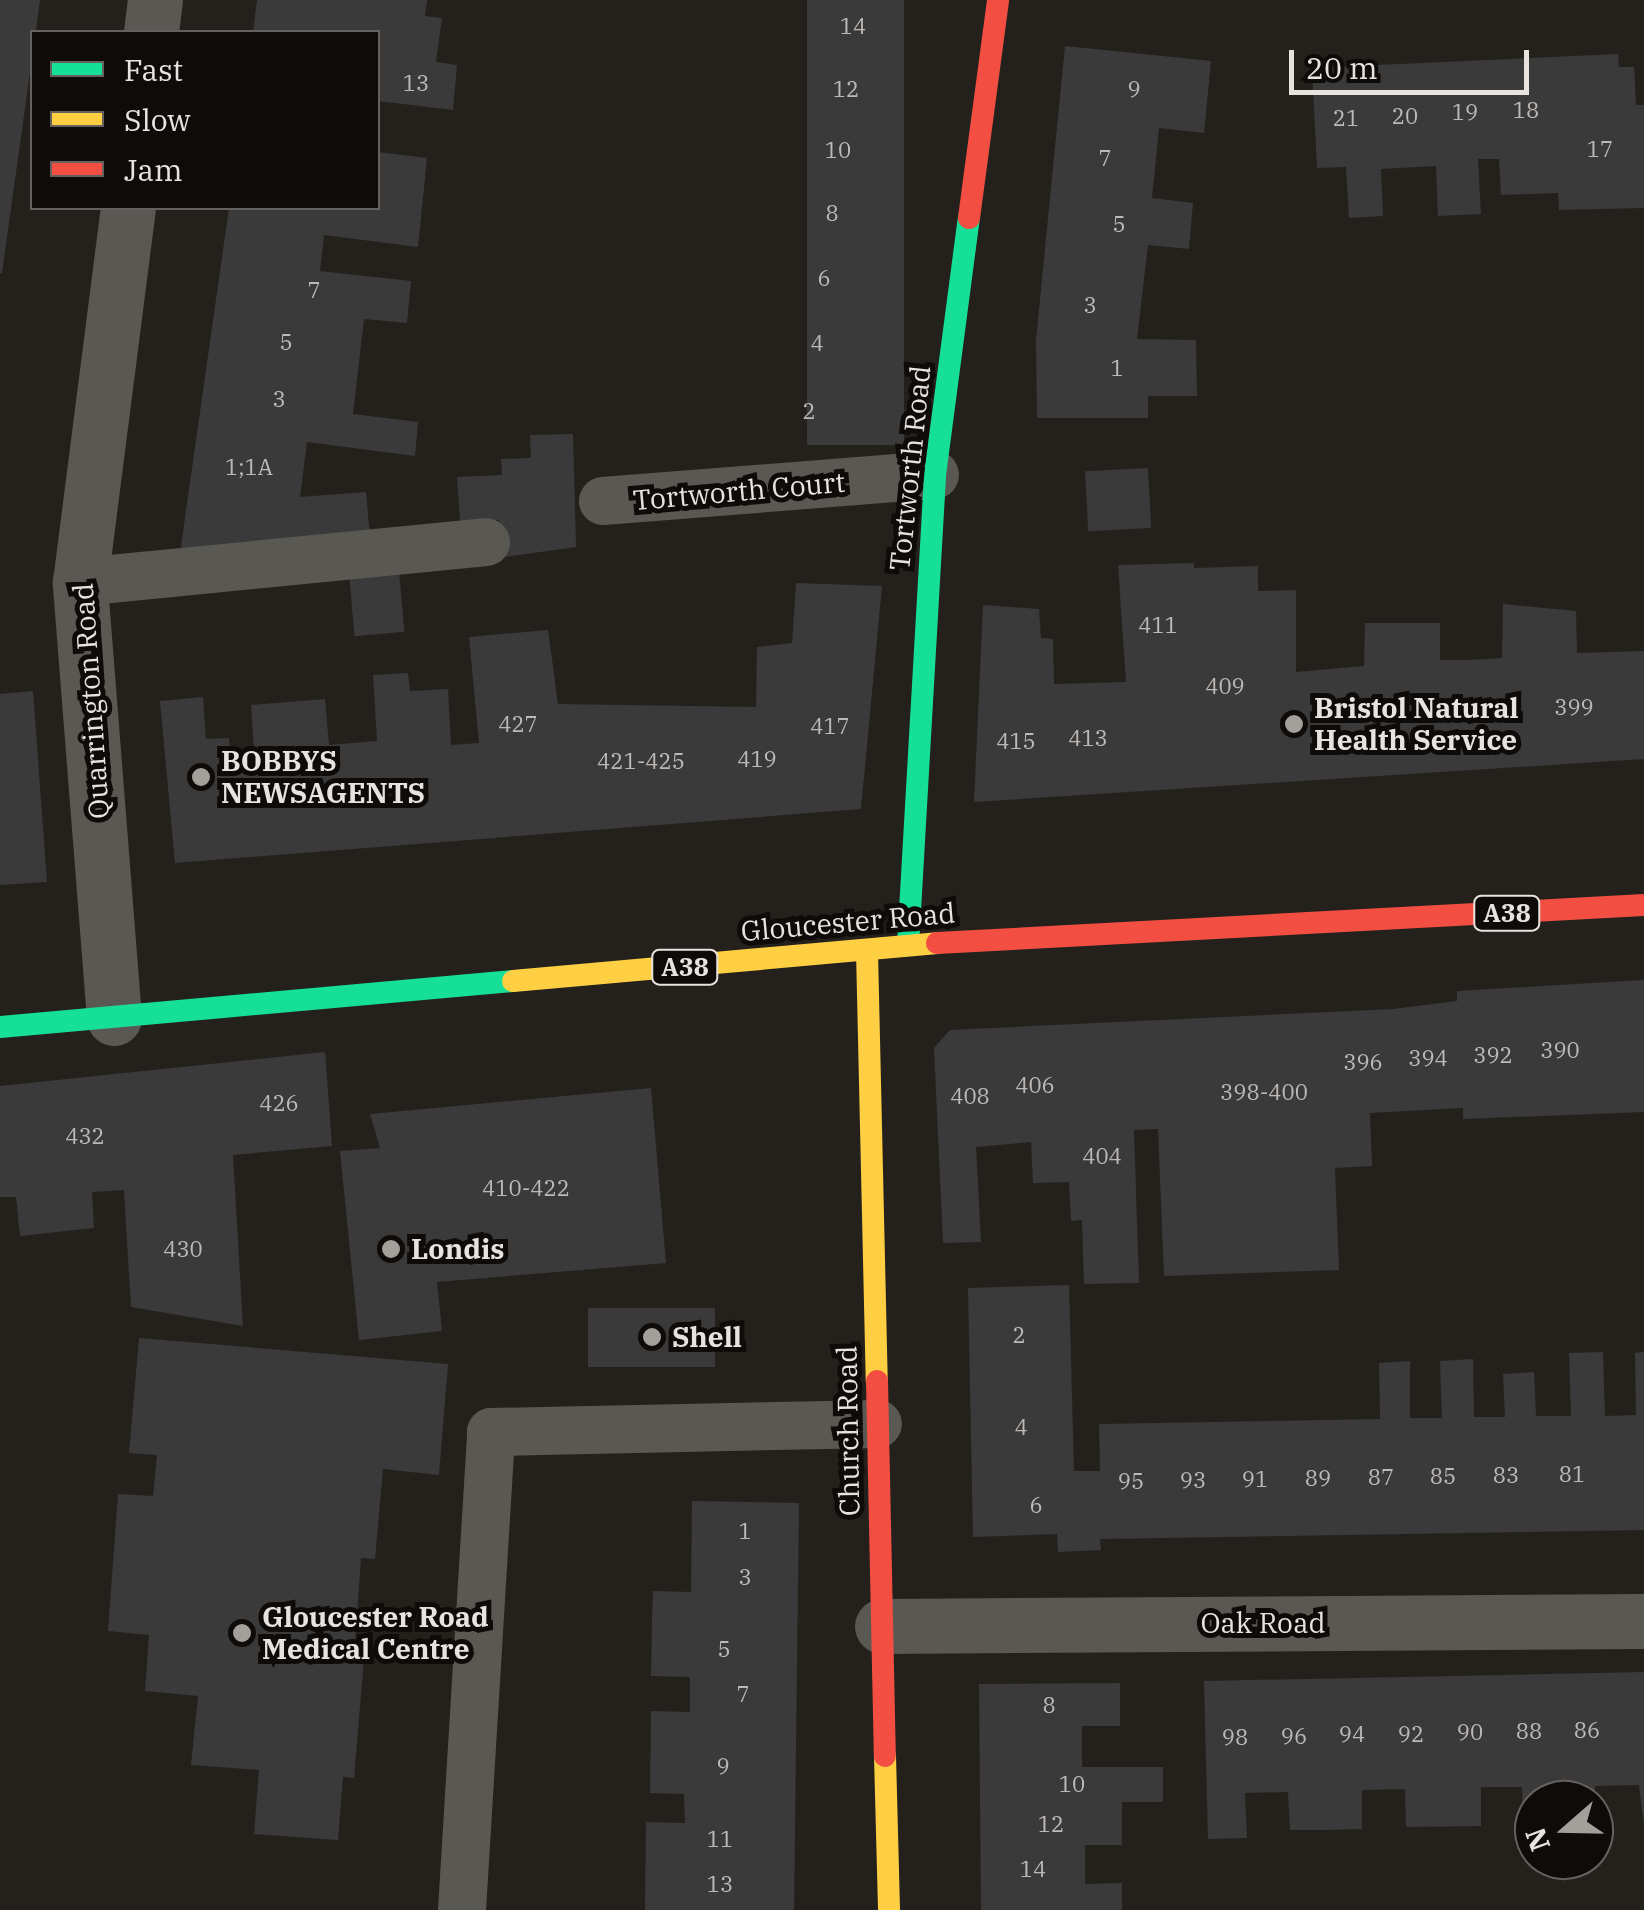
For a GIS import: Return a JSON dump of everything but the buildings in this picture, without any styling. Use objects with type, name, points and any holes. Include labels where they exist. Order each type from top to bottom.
[{"type":"street","points":[[151,30],[155,0]]},
{"type":"street","name":"Tortworth Road","points":[[908,945],[936,475],[998,0]]},
{"type":"street","name":"Quarrington Road","points":[[114,1018],[80,582],[128,210]]},
{"type":"street","name":"Gloucester Road","points":[[0,1027],[908,945],[1644,905]]},
{"type":"street","name":"Church Road","points":[[868,950],[889,1910]]},
{"type":"street","name":"Oak Road","points":[[882,1626],[1644,1621]]},
{"type":"lane","name":"Tortworth Court","points":[[603,502],[936,475]]},
{"type":"lane","points":[[80,582],[486,542]]},
{"type":"lane","points":[[462,1910],[491,1432],[878,1424]]},
{"type":"traffic: fast","points":[[908,945],[935,475],[969,218]]},
{"type":"traffic: fast","points":[[0,1027],[513,981]]},
{"type":"traffic: slow","points":[[513,981],[937,943]]},
{"type":"traffic: slow","points":[[867,951],[877,1381]]},
{"type":"traffic: slow","points":[[885,1756],[889,1910]]},
{"type":"traffic: jam","points":[[969,218],[998,0]]},
{"type":"traffic: jam","points":[[937,943],[1644,905]]},
{"type":"traffic: jam","points":[[877,1381],[885,1756]]},
{"type":"place","name":"Bristol Natural Health Service","points":[[1294,724]]},
{"type":"place","name":"BOBBYS NEWSAGENTS","points":[[201,777]]},
{"type":"place","name":"Londis","points":[[391,1249]]},
{"type":"place","name":"Shell","points":[[652,1337]]},
{"type":"place","name":"Gloucester Road Medical Centre","points":[[242,1633]]}]
